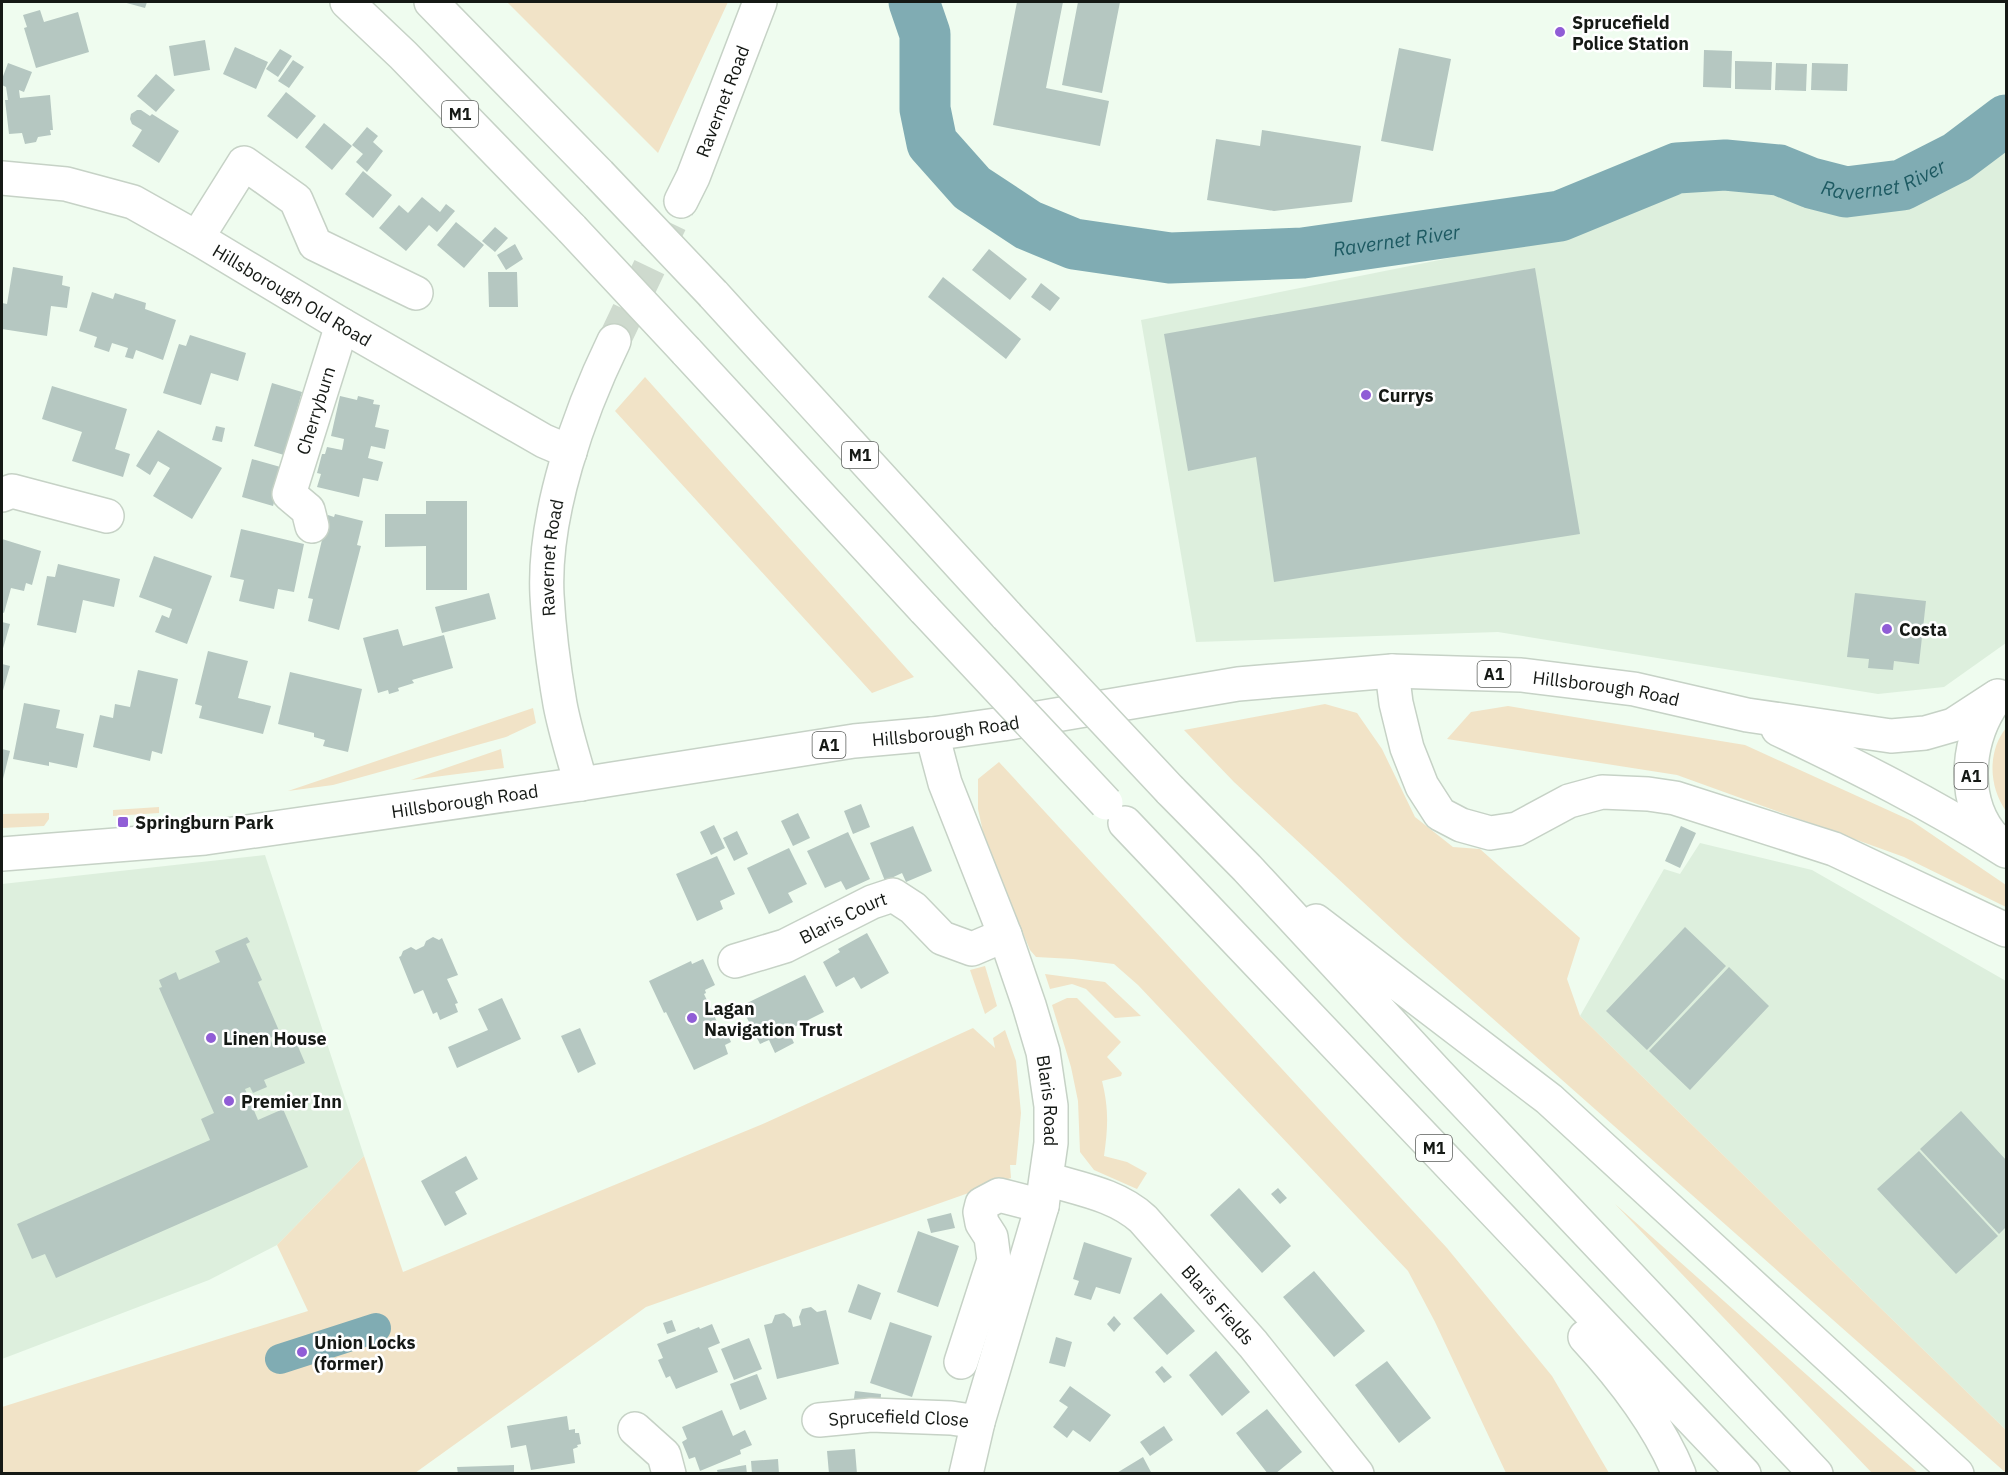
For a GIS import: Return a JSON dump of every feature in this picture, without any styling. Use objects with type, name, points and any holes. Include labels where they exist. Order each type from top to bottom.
[{"type":"main road","name":"M1","points":[[347,2],[403,55],[572,229],[1116,813],[1744,1473]]},
{"type":"main road","name":"M1","points":[[431,2],[600,174],[713,294],[1007,616],[1816,1473]]},
{"type":"main road","name":"Ravernet Road","points":[[681,201],[693,177],[760,2]]},
{"type":"main road","points":[[197,238],[244,163],[296,200],[315,244],[416,293]]},
{"type":"main road","name":"Hillsborough Old Road","points":[[2,178],[66,184],[133,202],[544,441],[570,452]]},
{"type":"main road","name":"Cherryburn","points":[[312,526],[308,510],[281,501],[342,325]]},
{"type":"main road","name":"Ravernet Road","points":[[581,784],[560,706],[554,670],[547,594],[550,538],[570,452],[601,367],[614,341]]},
{"type":"main road","points":[[2,495],[12,491],[107,516]]},
{"type":"main road","points":[[1392,671],[1396,702],[1407,748],[1422,786],[1440,814],[1461,825],[1490,834],[1517,829],[1569,801],[1602,792],[1675,798],[1834,849],[2007,930]]},
{"type":"main road","name":"Hillsborough Road","points":[[2,854],[205,838],[581,784],[854,741],[932,734],[1238,684],[1392,671],[1521,675],[1634,689],[1747,714]]},
{"type":"main road","name":"A1","points":[[1747,714],[1891,736],[1925,733],[1953,725],[2001,693]]},
{"type":"main road","name":"A1","points":[[2001,693],[1984,720],[1970,767],[1971,792],[1980,817],[1994,838],[2007,850]]},
{"type":"main road","name":"A1","points":[[1747,714],[1873,774],[1928,803],[2007,850]]},
{"type":"main road","name":"Blaris Road","points":[[932,734],[945,783],[1005,935],[1043,1052],[1051,1106],[1051,1143],[1044,1193],[978,1422],[966,1473]]},
{"type":"main road","points":[[1116,813],[1296,1026],[1605,1359],[1650,1418],[1679,1473]]},
{"type":"main road","points":[[1247,868],[1549,1099],[1958,1473]]},
{"type":"main road","name":"Blaris Court","points":[[735,961],[785,946],[872,902],[893,896],[914,908],[942,938],[972,949],[1005,935]]},
{"type":"main road","points":[[962,1362],[994,1260],[991,1237],[982,1223],[980,1212],[982,1204],[999,1195],[1044,1193]]},
{"type":"main road","name":"Blaris Fields","points":[[1044,1193],[1113,1199],[1131,1207],[1253,1344],[1357,1473]]},
{"type":"main road","points":[[1874,1395],[1974,1473]]},
{"type":"main road","name":"Sprucefield Close","points":[[819,1420],[871,1415],[951,1418],[978,1422]]},
{"type":"main road","points":[[635,1429],[664,1455],[669,1473]]},
{"type":"shaded area","points":[[507,2],[728,2],[658,153]]},
{"type":"shaded area","points":[[2006,141],[2006,643],[1944,687],[1878,694],[1498,632],[1196,642],[1141,320],[1539,240],[1672,185],[1731,180],[1802,199],[1909,199],[1967,173]]},
{"type":"shaded area","points":[[645,377],[914,677],[872,693],[615,411]]},
{"type":"shaded area","points":[[1325,704],[1357,713],[1382,749],[1415,817],[1453,847],[1480,849],[1580,938],[1567,979],[1580,1016],[2006,1430],[2006,1473],[1404,940],[1234,782],[1184,730]]},
{"type":"shaded area","points":[[1508,706],[1745,745],[1912,821],[2006,885],[2006,907],[1904,857],[1677,775],[1447,739],[1471,712]]},
{"type":"shaded area","points":[[533,708],[536,723],[506,737],[333,785],[288,791]]},
{"type":"shaded area","points":[[2006,728],[2006,811],[1996,791],[1992,770],[1996,748]]},
{"type":"shaded area","points":[[501,749],[504,768],[411,780]]},
{"type":"shaded area","points":[[999,762],[1447,1248],[1552,1376],[1609,1473],[1506,1473],[1435,1322],[1408,1271],[1138,985],[1114,964],[1036,957],[1030,950],[985,841],[978,809],[978,779]]},
{"type":"shaded area","points":[[159,807],[159,813],[113,816],[113,810]]},
{"type":"shaded area","points":[[49,813],[49,819],[44,826],[2,828],[2,814]]},
{"type":"shaded area","points":[[1700,843],[1812,870],[2006,981],[2006,1430],[1580,1016],[1664,869],[1680,874]]},
{"type":"shaded area","points":[[265,855],[364,1156],[277,1245],[209,1280],[2,1359],[2,884]]},
{"type":"shaded area","points":[[985,966],[997,1006],[985,1014],[970,970]]},
{"type":"shaded area","points":[[1045,974],[1105,982],[1141,1016],[1115,1018],[1086,989],[1072,984],[1050,989]]},
{"type":"shaded area","points":[[1067,998],[1077,998],[1121,1042],[1107,1057],[1122,1073],[1121,1076],[1102,1081],[1107,1118],[1104,1156],[1127,1162],[1147,1173],[1137,1189],[1094,1170],[1080,1152],[1078,1101],[1071,1067],[1052,1005]]},
{"type":"shaded area","points":[[973,1028],[995,1048],[993,1038],[1005,1030],[1016,1061],[1021,1113],[1016,1165],[1010,1165],[1011,1178],[646,1307],[415,1473],[2,1473],[2,1407],[308,1311],[277,1245],[364,1156],[403,1272],[765,1123]]},
{"type":"shaded area","points":[[1615,1204],[1881,1441],[1918,1473],[1872,1473]]},
{"type":"building","points":[[123,2],[147,2],[145,8]]},
{"type":"building","points":[[1017,2],[1063,2],[1046,88],[1109,101],[1100,146],[993,125]]},
{"type":"building","points":[[1078,2],[1120,2],[1102,93],[1062,85]]},
{"type":"building","points":[[40,10],[44,22],[78,12],[89,52],[36,68],[24,28],[27,27],[23,15]]},
{"type":"building","points":[[205,40],[210,70],[174,76],[169,46]]},
{"type":"building","points":[[235,47],[268,62],[256,89],[223,74]]},
{"type":"building","points":[[1399,48],[1451,59],[1433,151],[1381,141]]},
{"type":"building","points":[[280,49],[292,56],[278,77],[266,69]]},
{"type":"building","points":[[1704,50],[1732,51],[1731,88],[1703,87]]},
{"type":"building","points":[[293,60],[304,67],[289,88],[278,81]]},
{"type":"building","points":[[1735,61],[1772,62],[1771,90],[1735,89]]},
{"type":"building","points":[[8,63],[32,72],[24,92],[19,90],[20,98],[50,95],[53,130],[50,130],[51,135],[38,137],[36,142],[25,144],[22,133],[9,134],[5,100],[8,100],[6,87],[2,85]]},
{"type":"building","points":[[1776,63],[1807,64],[1806,91],[1775,90]]},
{"type":"building","points":[[1812,63],[1848,64],[1847,91],[1811,90]]},
{"type":"building","points":[[156,74],[175,90],[156,112],[137,96]]},
{"type":"building","points":[[286,92],[316,116],[297,139],[267,116]]},
{"type":"building","points":[[137,110],[150,116],[152,114],[179,131],[159,163],[132,146],[142,130],[132,124],[130,119],[131,114]]},
{"type":"building","points":[[324,123],[352,146],[332,170],[305,147]]},
{"type":"building","points":[[367,127],[378,136],[373,142],[383,151],[367,172],[356,162],[363,154],[352,145]]},
{"type":"building","points":[[1262,130],[1361,146],[1352,202],[1274,211],[1207,200],[1216,139],[1260,146]]},
{"type":"building","points":[[363,171],[392,195],[373,218],[345,194]]},
{"type":"building","points":[[422,197],[440,212],[446,204],[455,211],[437,232],[429,225],[406,251],[379,228],[399,205],[408,213]]},
{"type":"building","points":[[456,222],[484,245],[464,268],[437,245]]},
{"type":"building","points":[[495,227],[508,238],[495,252],[482,241]]},
{"type":"building","points":[[515,244],[523,259],[506,270],[497,255]]},
{"type":"building","points":[[989,249],[1027,279],[1010,300],[972,270]]},
{"type":"building","points":[[13,267],[63,276],[62,285],[70,287],[67,308],[51,306],[47,336],[2,329],[2,303],[7,304]]},
{"type":"building","name":"Currys","points":[[1535,268],[1580,534],[1274,582],[1256,457],[1188,471],[1164,334]]},
{"type":"building","points":[[488,272],[517,272],[518,307],[489,307]]},
{"type":"building","points":[[943,277],[1021,339],[1006,359],[928,297]]},
{"type":"building","points":[[1041,283],[1060,298],[1050,311],[1031,297]]},
{"type":"building","points":[[92,292],[113,299],[115,293],[146,303],[145,309],[176,320],[163,360],[136,350],[133,359],[125,357],[128,348],[112,343],[109,352],[94,347],[97,337],[79,331]]},
{"type":"building","points":[[190,335],[246,353],[238,381],[211,373],[201,405],[163,393],[179,344],[186,346]]},
{"type":"building","points":[[272,383],[302,392],[284,455],[254,446]]},
{"type":"building","points":[[52,386],[127,409],[115,449],[130,454],[123,477],[72,461],[82,432],[42,419]]},
{"type":"building","points":[[340,396],[357,400],[358,396],[374,400],[373,404],[380,405],[375,427],[389,430],[385,449],[371,446],[368,458],[383,462],[378,481],[363,478],[359,497],[317,487],[321,474],[317,473],[322,454],[325,454],[327,447],[342,450],[344,439],[331,436]]},
{"type":"building","points":[[216,426],[225,428],[222,442],[212,440]]},
{"type":"building","points":[[158,430],[222,468],[192,519],[153,496],[170,468],[158,461],[150,475],[136,466]]},
{"type":"building","points":[[252,459],[284,468],[273,506],[242,497]]},
{"type":"building","points":[[426,501],[467,501],[467,590],[426,590],[426,546],[385,547],[385,514],[426,514]]},
{"type":"building","points":[[335,514],[363,521],[357,545],[361,546],[339,630],[308,621],[313,599],[308,598],[328,515],[334,517]]},
{"type":"building","points":[[241,529],[304,544],[294,592],[278,589],[274,609],[239,601],[244,580],[230,577]]},
{"type":"building","points":[[2,539],[41,551],[32,585],[26,583],[24,591],[11,588],[4,613],[2,612]]},
{"type":"building","points":[[154,556],[212,576],[187,644],[155,632],[162,615],[169,618],[172,609],[139,597]]},
{"type":"building","points":[[58,564],[120,579],[114,607],[83,600],[76,633],[37,625],[47,576],[55,577]]},
{"type":"building","points":[[489,593],[496,619],[442,633],[435,607]]},
{"type":"building","name":"Costa","points":[[1855,593],[1926,601],[1919,664],[1894,661],[1893,670],[1868,668],[1869,659],[1847,657]]},
{"type":"building","points":[[2,622],[10,624],[2,652]]},
{"type":"building","points":[[398,629],[403,646],[444,635],[453,668],[412,680],[414,683],[398,688],[399,691],[389,694],[388,690],[378,693],[363,638]]},
{"type":"building","points":[[208,651],[248,661],[238,698],[271,706],[263,734],[199,718],[202,706],[195,704]]},
{"type":"building","points":[[2,664],[10,666],[2,694]]},
{"type":"building","points":[[138,670],[178,679],[162,754],[152,751],[150,761],[93,747],[100,715],[113,718],[115,704],[130,707]]},
{"type":"building","points":[[290,672],[362,689],[348,752],[323,746],[325,740],[314,737],[314,733],[278,724]]},
{"type":"building","points":[[24,703],[60,710],[56,728],[84,734],[77,768],[49,762],[49,766],[13,759]]},
{"type":"building","points":[[2,749],[10,751],[2,783]]},
{"type":"building","points":[[861,804],[870,827],[853,834],[844,811]]},
{"type":"building","points":[[798,813],[810,838],[793,846],[781,821]]},
{"type":"building","points":[[714,825],[725,848],[711,855],[700,832]]},
{"type":"building","points":[[913,826],[932,871],[906,882],[902,873],[885,881],[870,843]]},
{"type":"building","points":[[1681,826],[1696,833],[1680,868],[1665,861]]},
{"type":"building","points":[[737,831],[748,854],[734,861],[723,838]]},
{"type":"building","points":[[848,832],[870,879],[846,890],[841,881],[825,888],[807,851]]},
{"type":"building","points":[[789,848],[807,884],[788,893],[793,902],[769,914],[747,868]]},
{"type":"building","points":[[717,856],[735,894],[720,901],[723,909],[697,921],[676,874]]},
{"type":"building","points":[[1685,927],[1726,966],[1647,1050],[1606,1011]]},
{"type":"building","points":[[867,933],[889,973],[861,989],[854,977],[836,987],[823,962],[840,952],[838,949]]},
{"type":"building","name":"Premier Inn","points":[[247,937],[250,942],[246,944],[262,980],[258,982],[280,1033],[270,1038],[273,1046],[294,1037],[305,1063],[264,1080],[267,1087],[253,1093],[250,1087],[245,1089],[258,1120],[283,1109],[308,1167],[56,1278],[45,1254],[32,1259],[17,1224],[210,1140],[201,1119],[214,1113],[159,988],[162,987],[159,980],[176,972],[179,980],[220,962],[215,951]]},
{"type":"building","points":[[433,937],[439,940],[442,938],[458,975],[447,979],[458,1003],[455,1004],[458,1012],[440,1020],[437,1012],[433,1014],[423,990],[414,994],[399,957],[403,951],[411,947],[416,950],[424,946],[426,941]]},
{"type":"building","name":"Lagan Navigation Trust","points":[[703,959],[715,985],[705,990],[704,994],[719,1026],[723,1024],[731,1042],[725,1045],[728,1054],[694,1070],[649,981],[691,961],[692,964]]},
{"type":"building","points":[[1729,967],[1769,1006],[1690,1090],[1649,1051]]},
{"type":"building","points":[[805,975],[824,1012],[788,1030],[794,1043],[775,1053],[769,1040],[760,1044],[741,1006]]},
{"type":"building","points":[[502,998],[521,1039],[457,1068],[448,1047],[488,1030],[478,1009]]},
{"type":"building","points":[[580,1028],[596,1064],[578,1073],[561,1036]]},
{"type":"building","points":[[1961,1111],[2006,1160],[2006,1227],[1999,1234],[1920,1149]]},
{"type":"building","points":[[1919,1151],[1998,1236],[1956,1274],[1877,1189]]},
{"type":"building","points":[[466,1156],[478,1179],[455,1192],[467,1214],[445,1226],[421,1181]]},
{"type":"building","points":[[1239,1188],[1291,1246],[1262,1273],[1210,1215]]},
{"type":"building","points":[[1278,1188],[1287,1198],[1280,1204],[1271,1194]]},
{"type":"building","points":[[951,1213],[955,1228],[931,1233],[927,1219]]},
{"type":"building","points":[[918,1231],[959,1246],[938,1307],[897,1292]]},
{"type":"building","points":[[1084,1242],[1132,1258],[1120,1294],[1096,1287],[1091,1300],[1074,1295],[1079,1281],[1073,1279]]},
{"type":"building","points":[[1314,1271],[1365,1331],[1334,1357],[1283,1297]]},
{"type":"building","points":[[858,1284],[881,1293],[871,1320],[848,1312]]},
{"type":"building","points":[[1161,1293],[1195,1331],[1167,1355],[1133,1318]]},
{"type":"building","points":[[811,1307],[817,1312],[826,1310],[839,1364],[777,1379],[764,1325],[772,1323],[775,1315],[784,1313],[791,1319],[793,1327],[801,1325],[799,1317],[802,1309]]},
{"type":"building","points":[[1114,1316],[1121,1324],[1114,1332],[1107,1324]]},
{"type":"building","points":[[672,1320],[676,1331],[667,1334],[663,1323]]},
{"type":"building","points":[[890,1322],[932,1336],[912,1397],[870,1383]]},
{"type":"building","points":[[712,1324],[720,1343],[708,1348],[718,1372],[676,1389],[670,1376],[666,1378],[658,1360],[663,1358],[657,1344]]},
{"type":"building","points":[[1056,1337],[1072,1342],[1065,1367],[1049,1363]]},
{"type":"building","points":[[749,1338],[762,1369],[734,1380],[721,1349]]},
{"type":"building","points":[[1216,1351],[1250,1392],[1222,1416],[1189,1375]]},
{"type":"building","points":[[1387,1361],[1431,1418],[1399,1443],[1355,1385]]},
{"type":"building","points":[[1162,1366],[1172,1377],[1164,1383],[1155,1372]]},
{"type":"building","points":[[757,1374],[767,1399],[740,1410],[730,1384]]},
{"type":"building","points":[[1070,1386],[1111,1415],[1090,1442],[1073,1430],[1067,1438],[1053,1427],[1068,1407],[1059,1401]]},
{"type":"building","points":[[855,1391],[881,1394],[880,1409],[853,1406]]},
{"type":"building","points":[[1267,1409],[1302,1452],[1275,1474],[1268,1474],[1236,1433]]},
{"type":"building","points":[[722,1410],[733,1436],[745,1430],[752,1445],[740,1450],[741,1454],[700,1471],[695,1457],[689,1459],[682,1442],[687,1439],[682,1427]]},
{"type":"building","points":[[567,1416],[569,1430],[575,1429],[575,1433],[579,1433],[581,1444],[573,1449],[575,1463],[531,1470],[526,1445],[511,1448],[507,1426]]},
{"type":"building","points":[[1164,1426],[1173,1440],[1150,1456],[1140,1442]]},
{"type":"building","points":[[855,1449],[857,1474],[829,1474],[827,1451]]},
{"type":"building","points":[[1143,1457],[1152,1474],[1115,1474]]},
{"type":"building","points":[[778,1459],[779,1474],[752,1474],[751,1461]]},
{"type":"building","points":[[514,1465],[514,1474],[458,1474],[457,1467]]},
{"type":"building","points":[[746,1465],[747,1474],[718,1474],[717,1470]]},
{"type":"waterway","name":"Ravernet River","points":[[914,2],[925,34],[925,109],[932,143],[972,188],[1028,225],[1074,244],[1170,258],[1303,253],[1560,216],[1677,168],[1725,165],[1779,170],[1811,183],[1846,192],[1902,185],[1957,157],[2006,120]]},
{"type":"waterway","points":[[280,1359],[376,1328]]},
{"type":"tunnel","points":[[614,341],[681,201]]},
{"type":"place","name":"Sprucefield Police Station","points":[[1560,32]]},
{"type":"place","name":"Currys","points":[[1366,395]]},
{"type":"place","name":"Costa","points":[[1887,629]]},
{"type":"place","name":"Springburn Park","points":[[123,822]]},
{"type":"place","name":"Lagan Navigation Trust","points":[[692,1018]]},
{"type":"place","name":"Linen House","points":[[211,1038]]},
{"type":"place","name":"Premier Inn","points":[[229,1101]]},
{"type":"place","name":"Union Locks (former)","points":[[302,1352]]}]
